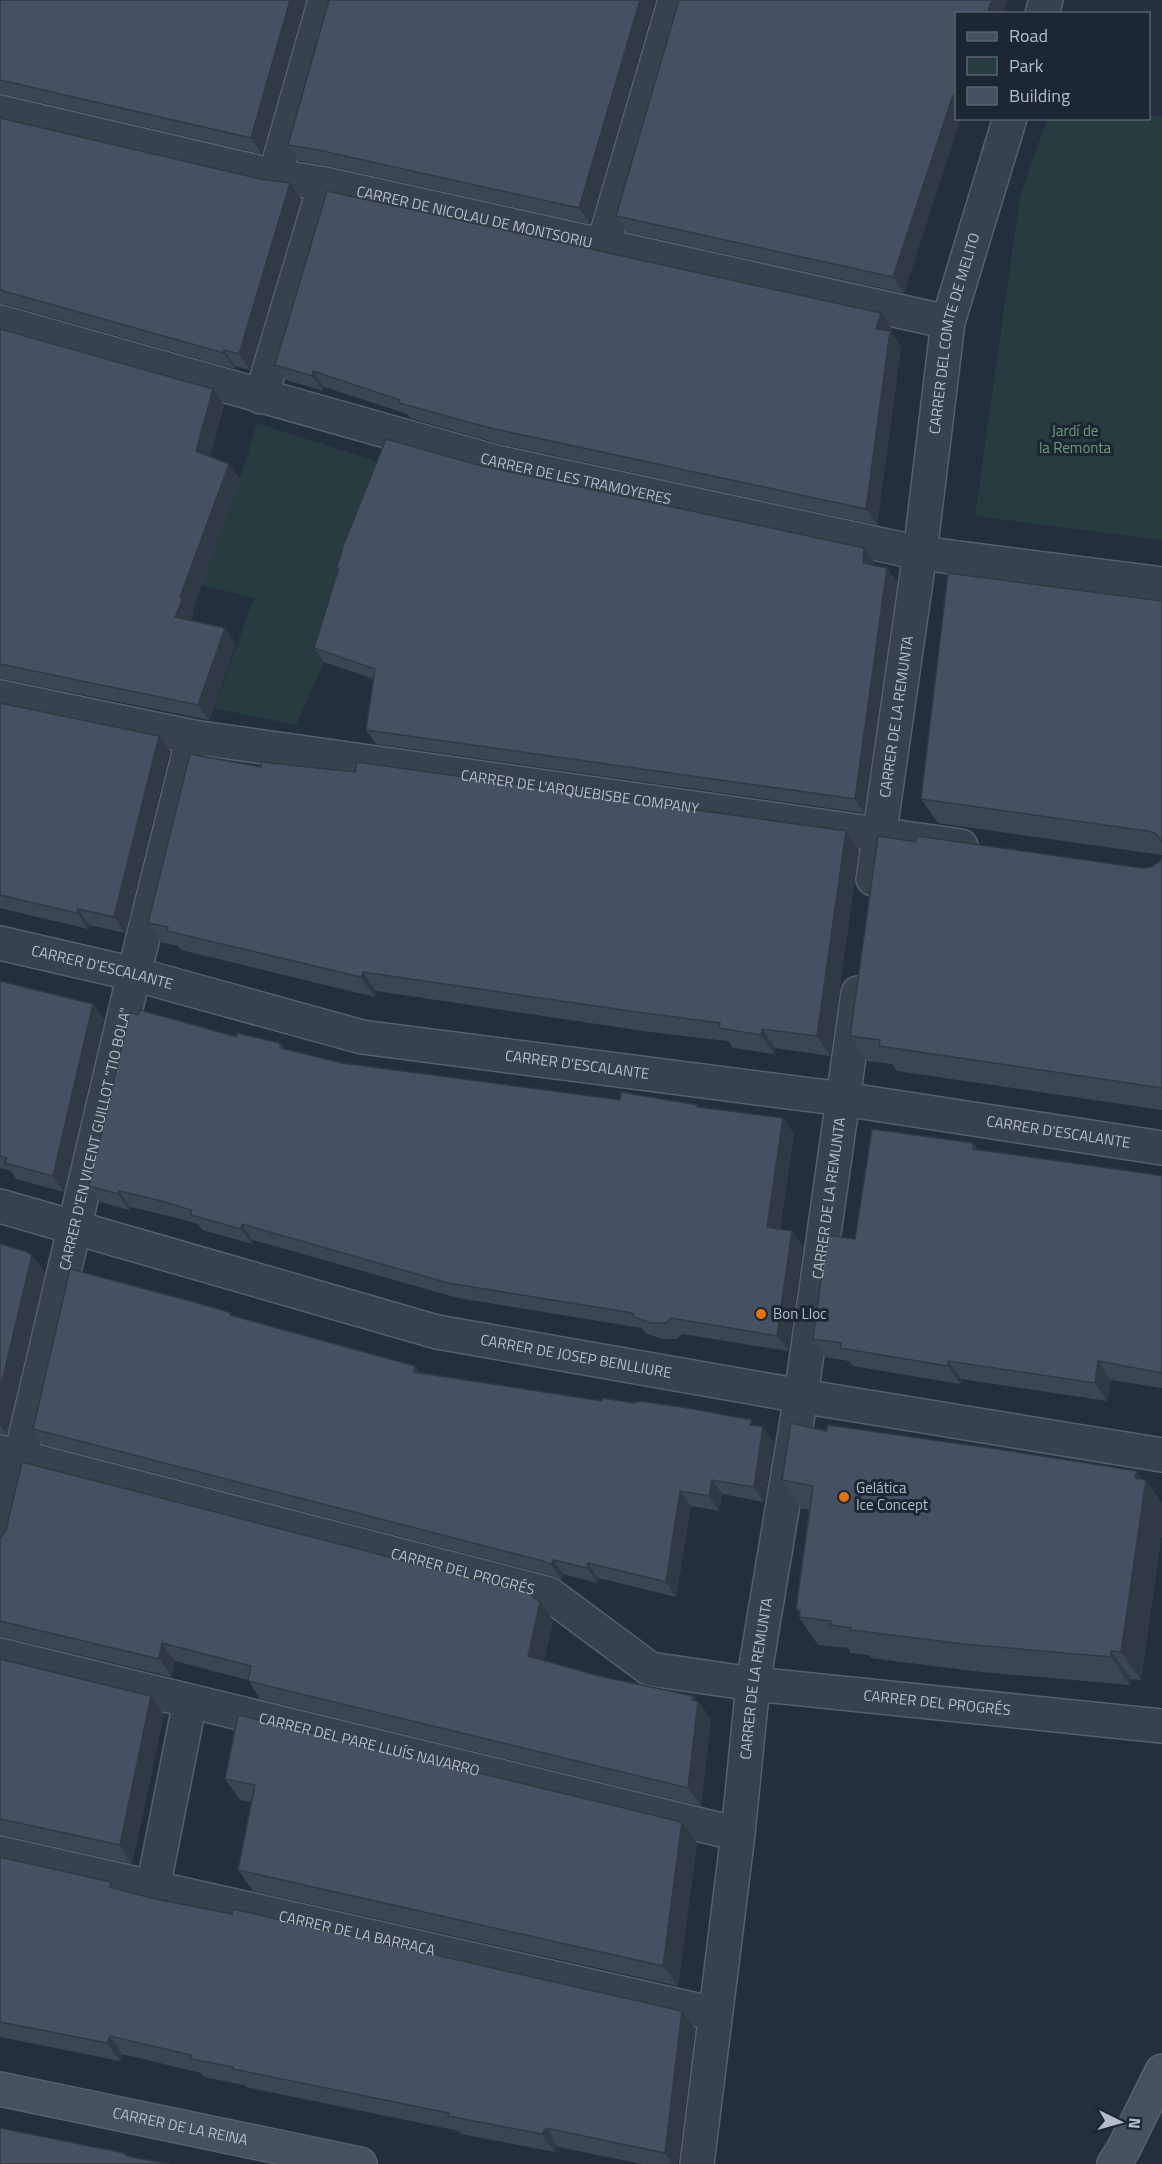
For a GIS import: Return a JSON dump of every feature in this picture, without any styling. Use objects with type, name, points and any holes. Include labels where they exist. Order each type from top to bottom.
[{"type":"street","points":[[275,176],[325,0]]},
{"type":"street","points":[[603,246],[675,0]]},
{"type":"street","name":"CARRER DE NICOLAU DE MONTSORIU","points":[[0,112],[275,176],[325,184],[948,322]]},
{"type":"street","name":"CARRER DEL COMTE DE MELITO","points":[[920,553],[948,322],[1009,120]]},
{"type":"street","points":[[261,397],[325,184]]},
{"type":"street","name":"CARRER DE LES TRAMOYERES","points":[[0,322],[495,462],[920,553],[1162,584]]},
{"type":"street","name":"CARRER DE LA REMUNTA","points":[[870,904],[920,553]]},
{"type":"street","name":"CARRER DE L'ARQUEBISBE COMPANY","points":[[0,697],[193,737],[985,850]]},
{"type":"street","name":"CARRER D'EN VICENT GUILLOT \"TIO BOLA\"","points":[[0,1544],[10,1454],[75,1227],[134,974],[193,737]]},
{"type":"street","name":"CARRER D'ESCALANTE","points":[[0,944],[134,974],[362,1037],[843,1099],[1162,1148]]},
{"type":"street","name":"CARRER DE LA REMUNTA","points":[[697,2164],[738,1834],[753,1684],[801,1396],[862,962]]},
{"type":"street","name":"CARRER DE JOSEP BENLLIURE","points":[[0,1206],[437,1332],[801,1396],[1162,1455]]},
{"type":"street","name":"CARRER DEL PROGRÉS","points":[[10,1454],[549,1594],[650,1670],[753,1684],[1162,1726]]},
{"type":"street","name":"CARRER DEL PARE LLUÍS NAVARRO","points":[[0,1655],[738,1834]]},
{"type":"street","points":[[153,1888],[190,1701]]},
{"type":"street","name":"CARRER DE LA BARRACA","points":[[0,1853],[715,2014]]},
{"type":"street","points":[[1114,2164],[1162,2070]]},
{"type":"street","name":"CARRER DE LA REINA","points":[[0,2089],[360,2164]]},
{"type":"green space","name":"Jardí de la Remonta","points":[[1150,116],[1162,116],[1162,540],[975,516],[1020,197],[1047,120],[1150,120]]},
{"type":"green space","points":[[257,423],[391,466],[324,662],[296,725],[214,708],[254,598],[201,585],[240,479]]},
{"type":"building","points":[[0,0],[290,0],[251,138],[0,80]]},
{"type":"building","points":[[329,0],[640,0],[579,208],[288,145]]},
{"type":"building","points":[[679,0],[992,0],[988,12],[955,12],[955,94],[893,277],[616,216]]},
{"type":"building","points":[[0,118],[260,179],[290,183],[239,354],[224,350],[224,353],[0,290]]},
{"type":"building","points":[[327,191],[881,313],[876,329],[890,331],[866,509],[490,428],[399,403],[400,400],[313,371],[312,376],[275,365]]},
{"type":"building","points":[[0,329],[213,389],[196,451],[229,464],[180,597],[183,598],[175,617],[225,628],[198,705],[0,664]]},
{"type":"building","points":[[386,439],[482,466],[864,548],[863,563],[887,568],[855,799],[366,730],[375,669],[314,648],[339,568],[337,567],[344,544]]},
{"type":"building","points":[[948,573],[1162,601],[1162,842],[1156,834],[1148,831],[921,799]]},
{"type":"building","points":[[0,703],[159,736],[114,917],[78,909],[77,913],[0,895]]},
{"type":"building","points":[[190,754],[261,767],[261,762],[355,772],[357,762],[846,831],[817,1036],[762,1029],[761,1035],[719,1028],[720,1023],[363,972],[361,977],[167,931],[168,927],[148,923]]},
{"type":"building","points":[[878,836],[916,842],[917,836],[1142,868],[1152,867],[1160,861],[1162,856],[1162,1088],[879,1046],[880,1040],[850,1036]]},
{"type":"building","points":[[0,981],[93,1004],[53,1176],[5,1163],[7,1158],[0,1156]]},
{"type":"building","points":[[140,1010],[237,1037],[237,1033],[280,1043],[280,1048],[342,1063],[620,1100],[621,1092],[698,1105],[697,1107],[783,1118],[767,1227],[792,1231],[777,1336],[671,1318],[666,1323],[651,1323],[634,1317],[632,1313],[448,1283],[242,1224],[241,1229],[191,1215],[191,1210],[158,1200],[119,1191],[118,1194],[89,1186],[130,1012],[138,1015]]},
{"type":"building","points":[[872,1129],[973,1143],[973,1149],[1162,1176],[1162,1373],[1098,1361],[1095,1383],[948,1361],[948,1366],[840,1348],[841,1343],[813,1339],[827,1235],[855,1239]]},
{"type":"building","points":[[0,1244],[32,1255],[0,1390]]},
{"type":"building","points":[[70,1269],[198,1303],[231,1313],[230,1315],[415,1366],[414,1372],[602,1401],[602,1398],[634,1403],[639,1401],[752,1420],[750,1425],[763,1427],[754,1487],[712,1480],[709,1496],[680,1491],[666,1582],[588,1563],[587,1568],[553,1560],[551,1565],[543,1561],[33,1429]]},
{"type":"building","points":[[791,1423],[826,1431],[828,1425],[1137,1471],[1135,1478],[1146,1480],[1121,1652],[1111,1651],[1111,1657],[963,1644],[851,1630],[851,1628],[831,1625],[831,1621],[799,1617],[800,1610],[796,1609],[813,1486],[782,1480]]},
{"type":"building","points":[[22,1462],[528,1593],[540,1602],[528,1656],[599,1676],[693,1696],[692,1700],[698,1701],[688,1788],[248,1681],[251,1666],[162,1643],[159,1659],[0,1621],[0,1539],[6,1530]]},
{"type":"building","points":[[0,1659],[151,1696],[120,1845],[0,1819]]},
{"type":"building","points":[[238,1715],[682,1822],[663,1966],[238,1870],[255,1785],[225,1779]]},
{"type":"building","points":[[0,1857],[111,1882],[110,1887],[151,1898],[232,1914],[233,1909],[682,2011],[665,2153],[546,2128],[542,2134],[448,2116],[449,2113],[233,2069],[233,2067],[191,2059],[191,2055],[110,2036],[107,2043],[0,2022]]},
{"type":"building","points":[[0,2128],[124,2153],[127,2156],[169,2164],[0,2164]]},
{"type":"place","name":"Bon Lloc","points":[[761,1314]]},
{"type":"place","name":"Gelática Ice Concept","points":[[844,1497]]}]
